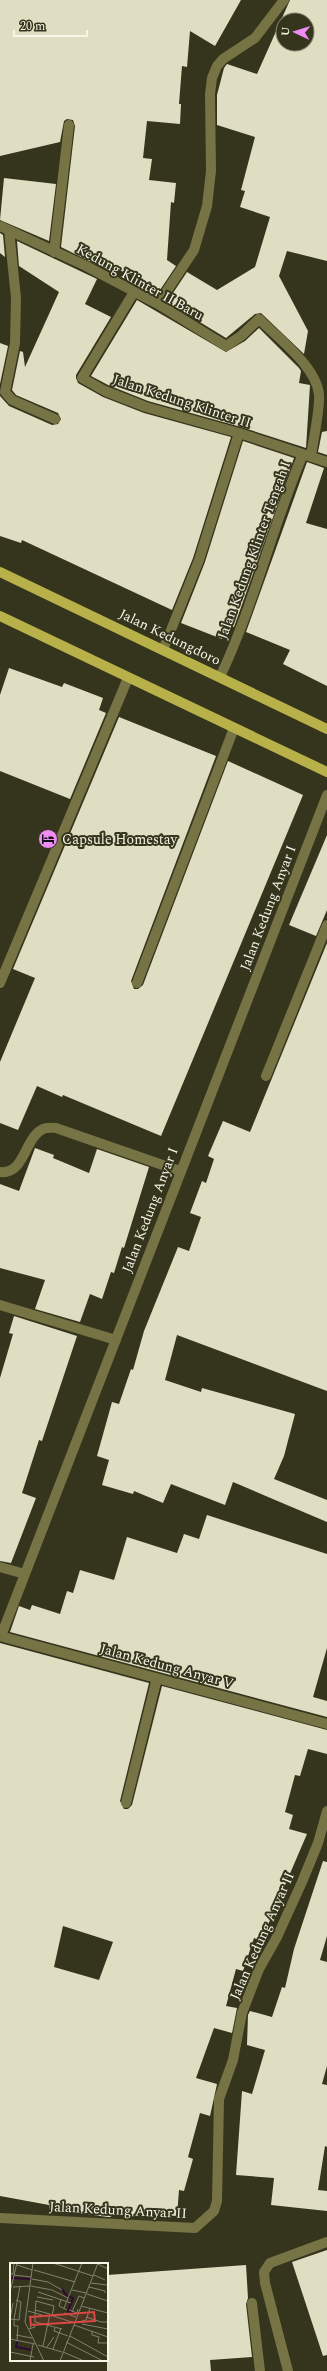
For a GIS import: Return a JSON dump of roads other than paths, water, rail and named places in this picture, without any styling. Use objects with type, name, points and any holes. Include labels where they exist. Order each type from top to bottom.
[{"type":"main road","name":"Jalan Kedungdoro","points":[[0,572],[327,728]]},
{"type":"main road","points":[[0,616],[327,772]]},
{"type":"street","points":[[158,304],[194,250],[207,206],[212,171],[210,94],[212,78],[217,66],[223,59],[255,38],[284,0]]},
{"type":"street","points":[[54,252],[69,125]]},
{"type":"street","points":[[4,228],[13,263],[16,313],[15,343],[5,392],[12,400],[55,419]]},
{"type":"street","name":"Kedung Klinter II Baru","points":[[4,228],[86,266],[158,304],[226,346],[241,336],[259,319]]},
{"type":"street","name":"Jalan Kedung Klinter II","points":[[134,292],[82,378],[105,391],[146,406],[239,433],[327,462]]},
{"type":"street","name":"Jalan Kedung Klinter Tengah I","points":[[220,677],[244,621],[289,489],[307,455],[319,396],[317,384],[306,365],[259,319]]},
{"type":"street","points":[[163,650],[199,560],[239,433]]},
{"type":"street","points":[[0,983],[128,678]]},
{"type":"street","points":[[137,983],[234,728]]},
{"type":"street","name":"Jalan Kedung Anyar I","points":[[1,1636],[327,795]]},
{"type":"street","points":[[266,1076],[327,925]]},
{"type":"street","points":[[0,1172],[6,1173],[16,1168],[32,1140],[44,1128],[56,1128],[180,1171]]},
{"type":"street","points":[[0,1305],[116,1340]]},
{"type":"street","points":[[0,1567],[25,1574]]},
{"type":"street","name":"Jalan Kedung Anyar V","points":[[1,1636],[327,1724]]},
{"type":"street","points":[[126,1803],[157,1678]]},
{"type":"street","name":"Jalan Kedung Anyar II","points":[[0,2218],[123,2226],[195,2228],[214,2211],[217,2201],[219,2099],[233,2060],[242,2013],[259,1968],[277,1937],[302,1882],[318,1843],[327,1811]]},
{"type":"street","points":[[287,2370],[265,2283],[264,2272],[270,2263],[327,2242]]},
{"type":"street","points":[[252,2303],[260,2371]]},
{"type":"place","name":"Capsule Homestay","points":[[48,839]]}]
